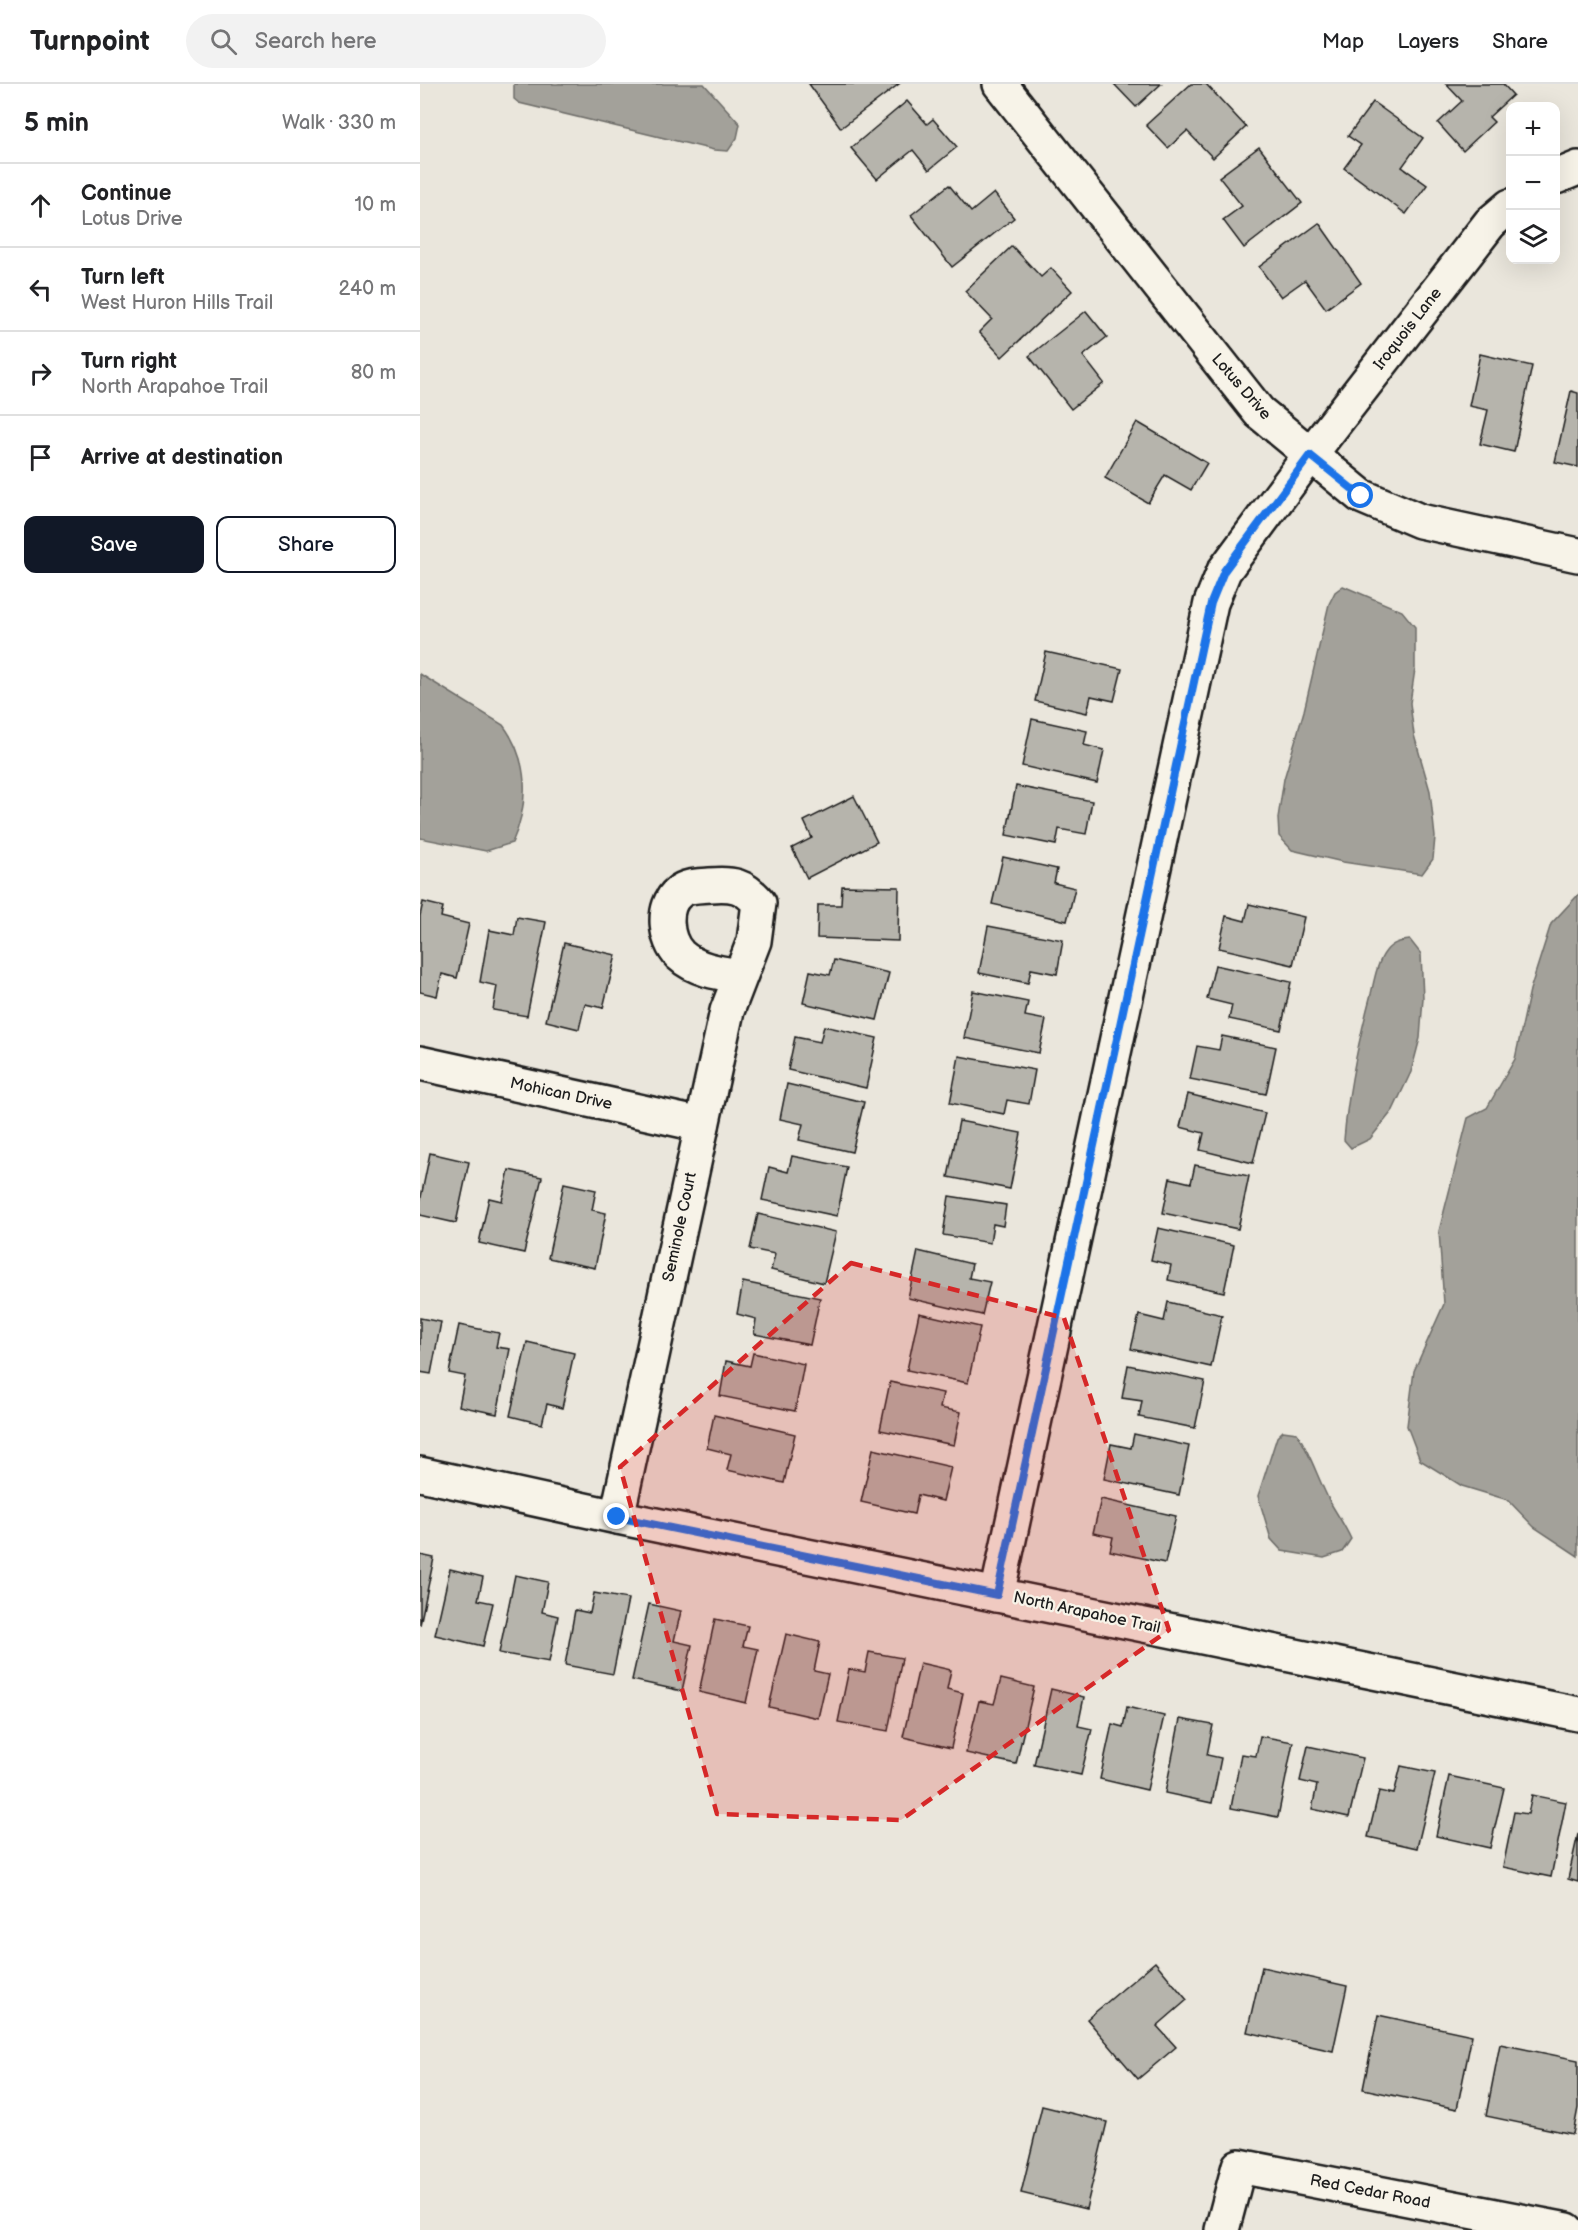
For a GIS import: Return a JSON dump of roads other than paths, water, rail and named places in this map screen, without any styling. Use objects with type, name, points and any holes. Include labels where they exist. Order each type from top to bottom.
[{"type":"street","name":"Lotus Drive","points":[[1000,84],[1259,412],[1310,455],[1361,496],[1420,521],[1578,555]]},
{"type":"street","points":[[1560,175],[1578,168]]},
{"type":"street","name":"Iroquois Lane","points":[[997,1595],[1211,603],[1224,571],[1310,455],[1490,223],[1506,209]]},
{"type":"street","name":"Seminole Court","points":[[617,1517],[727,1011],[754,941],[759,903],[749,891],[732,883],[693,886],[679,892],[667,908],[669,934],[679,954],[694,964],[718,973],[740,976]]},
{"type":"street","name":"Mohican Drive","points":[[420,1063],[702,1125]]},
{"type":"street","name":"North Arapahoe Trail","points":[[420,1474],[617,1517],[1578,1714]]},
{"type":"street","name":"Red Cedar Road","points":[[1222,2230],[1239,2166],[1567,2230]]}]
